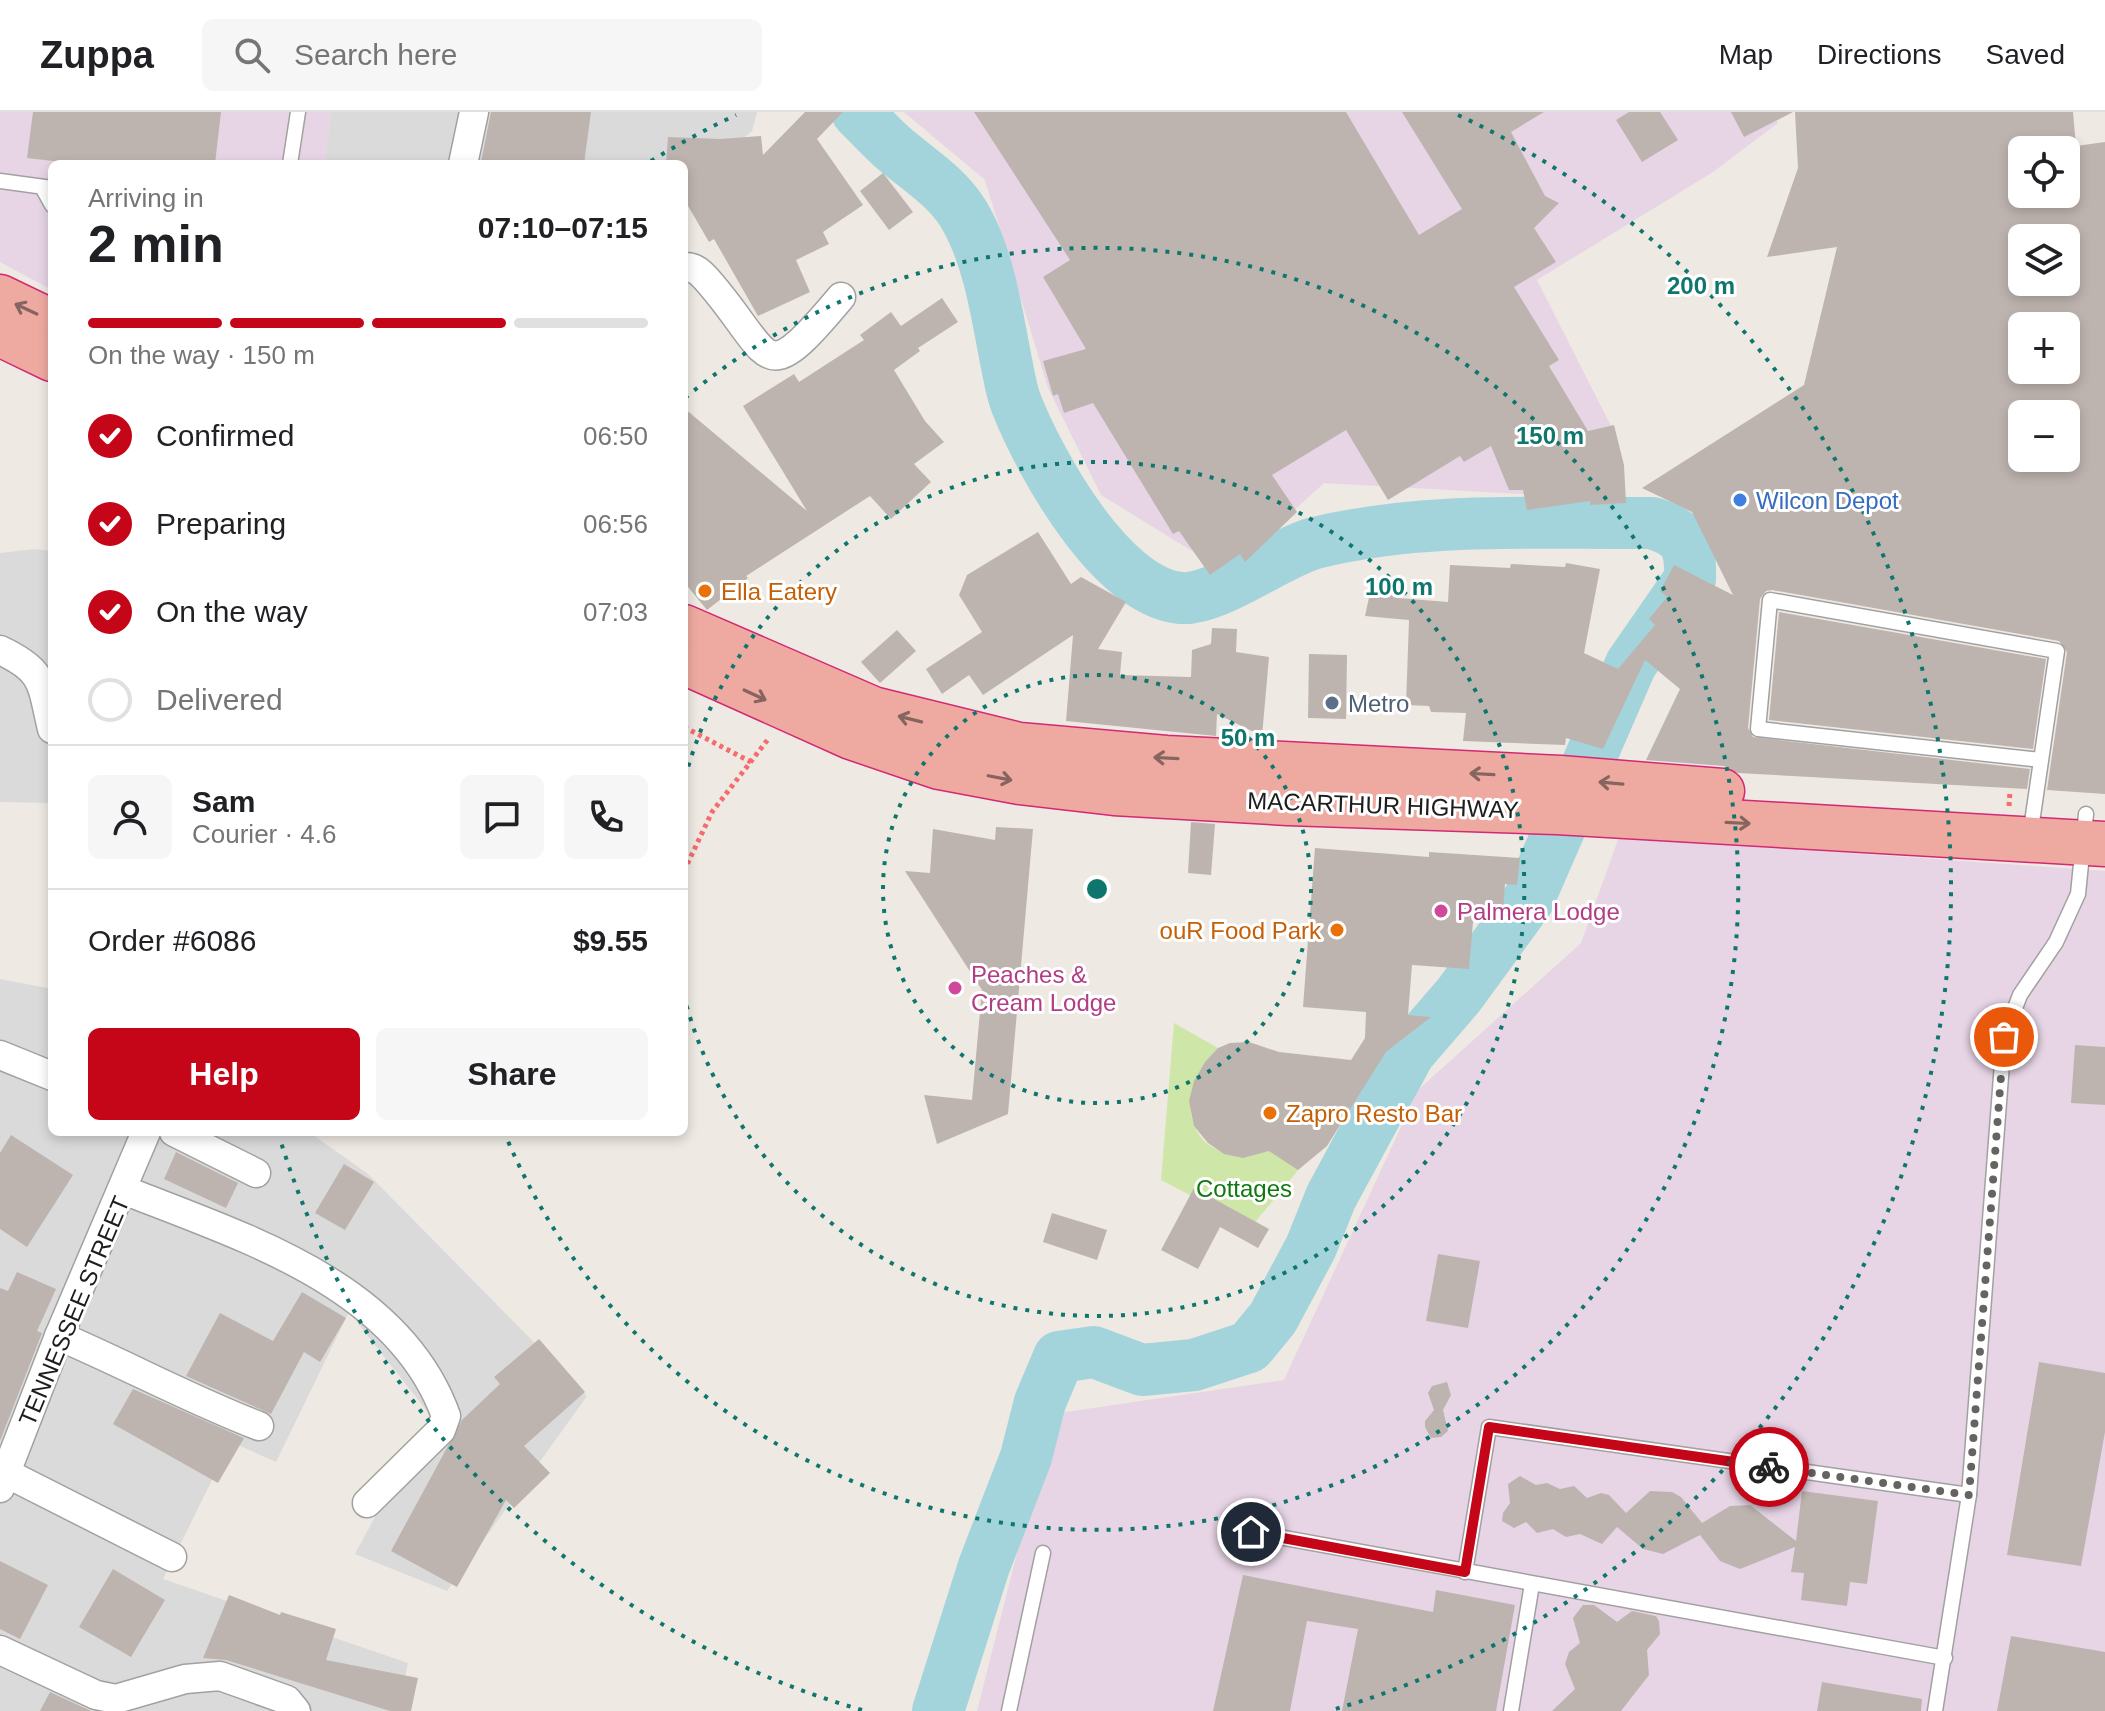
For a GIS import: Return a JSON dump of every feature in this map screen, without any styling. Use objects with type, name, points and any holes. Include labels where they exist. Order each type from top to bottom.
[{"type":"highway","points":[[0,297],[48,320]]},
{"type":"highway","points":[[0,334],[48,357]]},
{"type":"highway","name":"MACARTHUR HIGHWAY","points":[[688,629],[873,709],[946,728],[1019,745],[1094,753],[1292,784]]},
{"type":"highway","name":"MACARTHUR HIGHWAY","points":[[688,664],[851,737],[939,767],[1114,793],[1292,784],[1558,795],[2094,829]]},
{"type":"street","points":[[464,160],[474,112]]},
{"type":"street","points":[[688,268],[701,273],[757,349],[771,357],[789,354],[802,344],[841,297]]},
{"type":"street","points":[[0,650],[32,667],[40,680],[48,713]]},
{"type":"street","points":[[2,1061],[48,1075]]},
{"type":"street","name":"TENNESSEE STREET","points":[[4,1481],[59,1336],[144,1136]]},
{"type":"street","points":[[182,1136],[256,1173]]},
{"type":"street","points":[[124,1190],[266,1247],[307,1271],[378,1315],[419,1363],[446,1416],[441,1430],[367,1503]]},
{"type":"street","points":[[59,1336],[143,1371],[204,1405],[259,1426]]},
{"type":"street","points":[[4,1481],[172,1557]]},
{"type":"street","points":[[0,1650],[96,1695],[116,1699],[185,1679],[220,1676],[287,1700],[296,1711]]},
{"type":"lane","points":[[291,160],[298,112]]},
{"type":"lane","points":[[0,181],[47,188]]},
{"type":"lane","points":[[2031,826],[2041,760],[2057,651],[1770,600],[1758,729],[2041,760]]},
{"type":"lane","points":[[1935,1711],[1969,1495],[2004,1037],[2020,995],[2056,942],[2078,894],[2094,829]]},
{"type":"lane","points":[[1465,1572],[1489,1427],[1969,1495]]},
{"type":"lane","points":[[1251,1532],[1945,1658]]},
{"type":"lane","points":[[1009,1711],[1043,1553]]},
{"type":"lane","points":[[1511,1711],[1532,1584]]},
{"type":"path","points":[[688,863],[712,812],[790,711]]},
{"type":"path","points":[[688,729],[751,762]]},
{"type":"shaded area","points":[[0,112],[331,112],[325,160],[48,160],[48,288],[0,262]]},
{"type":"shaded area","points":[[331,112],[757,112],[752,131],[688,186],[688,160],[325,160]]},
{"type":"shaded area","points":[[904,112],[1772,112],[1778,123],[1713,172],[1537,280],[1612,428],[1610,499],[1324,483],[1226,572],[1101,495],[1048,388],[985,180]]},
{"type":"shaded area","points":[[48,551],[48,803],[0,802],[0,553]]},
{"type":"shaded area","points":[[1619,837],[2105,871],[2105,1711],[977,1711],[1052,1414],[1284,1380],[1418,1090],[1581,943]]},
{"type":"shaded area","points":[[0,979],[48,988],[48,1136],[315,1136],[368,1174],[587,1396],[447,1591],[355,1554],[430,1415],[349,1312],[276,1462],[231,1442],[163,1579],[408,1663],[397,1711],[0,1711]]},
{"type":"green space","name":"Cottages","points":[[1174,1023],[1218,1048],[1203,1069],[1194,1090],[1191,1110],[1195,1128],[1205,1142],[1221,1151],[1242,1155],[1269,1151],[1299,1169],[1251,1227],[1161,1180]]},
{"type":"building","points":[[33,112],[221,112],[215,160],[27,158]]},
{"type":"building","points":[[491,112],[591,112],[585,160],[481,160]]},
{"type":"building","points":[[805,112],[843,112],[817,139],[863,205],[823,232],[829,244],[796,260],[810,292],[758,316],[714,239],[709,242],[688,206],[688,160],[666,160],[668,137],[720,139],[761,136],[763,155]]},
{"type":"building","points":[[974,112],[1346,112],[1419,235],[1462,209],[1402,112],[1544,112],[1511,132],[1545,196],[1559,203],[1534,228],[1556,262],[1514,287],[1559,360],[1549,366],[1588,431],[1614,425],[1624,465],[1626,503],[1590,505],[1590,501],[1527,510],[1523,490],[1509,490],[1491,446],[1464,462],[1460,456],[1388,500],[1346,430],[1272,475],[1297,512],[1245,562],[1240,554],[1210,575],[1179,531],[1173,534],[1093,403],[1064,413],[1058,394],[1053,396],[1043,361],[1086,349],[1043,277],[1070,260]]},
{"type":"building","points":[[1629,112],[1660,112],[1678,140],[1642,162],[1616,120]]},
{"type":"building","points":[[1731,112],[1793,112],[1744,137]]},
{"type":"building","points":[[1795,112],[2073,112],[2075,136],[2008,136],[2008,208],[2080,208],[2080,145],[2105,142],[2105,794],[2047,790],[2067,652],[2059,641],[1772,590],[1766,591],[1760,599],[1748,728],[1753,737],[2030,769],[2027,789],[1738,773],[1724,766],[1646,760],[1680,689],[1645,660],[1603,749],[1566,738],[1565,745],[1463,741],[1466,713],[1431,712],[1429,706],[1406,705],[1409,620],[1365,616],[1373,579],[1399,581],[1398,598],[1448,602],[1450,565],[1510,568],[1511,564],[1565,567],[1566,563],[1600,569],[1584,653],[1618,669],[1655,625],[1649,619],[1667,597],[1660,591],[1674,565],[1733,595],[1692,512],[1642,488],[1804,385],[1837,247],[1767,257],[1798,168]]},
{"type":"building","points":[[883,173],[913,212],[889,230],[860,191]]},
{"type":"building","points":[[942,298],[958,322],[918,348],[920,351],[894,370],[925,421],[944,442],[914,464],[931,482],[891,519],[870,496],[746,576],[748,578],[707,610],[688,587],[688,411],[807,511],[743,406],[794,374],[799,382],[864,340],[860,335],[891,312],[901,326]]},
{"type":"building","points":[[1038,532],[1071,584],[1081,577],[1126,602],[1098,649],[1122,652],[1120,675],[1191,677],[1192,650],[1211,644],[1212,628],[1237,629],[1236,652],[1269,657],[1262,736],[1217,714],[1216,736],[1066,721],[1073,635],[983,695],[969,675],[942,694],[926,669],[982,632],[959,595],[967,575]]},
{"type":"building","points":[[1779,612],[2046,659],[2033,749],[1769,720]]},
{"type":"building","points":[[897,630],[916,651],[880,683],[861,662]]},
{"type":"building","points":[[1309,654],[1347,655],[1346,719],[1308,718]]},
{"type":"building","points":[[1191,822],[1215,824],[1211,875],[1188,873]]},
{"type":"building","points":[[996,827],[1033,829],[1008,1114],[937,1144],[924,1095],[972,1100],[982,990],[905,871],[930,873],[933,829],[995,840]]},
{"type":"building","points":[[1315,848],[1429,857],[1429,852],[1520,858],[1517,885],[1505,884],[1503,912],[1474,910],[1469,969],[1412,965],[1408,1015],[1431,1017],[1386,1052],[1327,1146],[1298,1170],[1269,1151],[1243,1158],[1224,1154],[1208,1143],[1194,1126],[1189,1101],[1194,1081],[1205,1062],[1218,1048],[1230,1043],[1249,1042],[1279,1052],[1351,1060],[1365,1038],[1366,1012],[1303,1007]]},
{"type":"building","points":[[2075,1045],[2105,1047],[2105,1105],[2071,1103]]},
{"type":"building","points":[[11,1135],[73,1175],[27,1247],[0,1229],[0,1153]]},
{"type":"building","points":[[176,1152],[238,1183],[226,1208],[164,1179]]},
{"type":"building","points":[[344,1164],[374,1182],[345,1230],[315,1213]]},
{"type":"building","points":[[1194,1188],[1269,1229],[1258,1248],[1220,1227],[1198,1269],[1161,1250]]},
{"type":"building","points":[[1052,1213],[1107,1230],[1097,1260],[1043,1242]]},
{"type":"building","points":[[1438,1254],[1480,1261],[1468,1328],[1426,1321]]},
{"type":"building","points":[[17,1272],[56,1289],[37,1331],[42,1333],[0,1441],[0,1288],[8,1291]]},
{"type":"building","points":[[302,1292],[346,1318],[320,1362],[304,1352],[271,1414],[186,1376],[220,1313],[273,1341]]},
{"type":"building","points":[[539,1339],[585,1392],[524,1446],[550,1473],[514,1508],[506,1500],[457,1587],[391,1551],[462,1420],[500,1384],[494,1377]]},
{"type":"building","points":[[2039,1362],[2105,1373],[2105,1432],[2081,1566],[2007,1555]]},
{"type":"building","points":[[1447,1382],[1451,1395],[1443,1410],[1448,1431],[1441,1437],[1431,1438],[1425,1427],[1425,1421],[1434,1410],[1428,1393],[1432,1386]]},
{"type":"building","points":[[133,1389],[244,1438],[218,1483],[113,1424]]},
{"type":"building","points":[[1520,1476],[1536,1485],[1547,1483],[1560,1489],[1574,1486],[1587,1498],[1601,1493],[1609,1495],[1626,1513],[1650,1491],[1672,1492],[1681,1497],[1702,1523],[1730,1506],[1750,1505],[1796,1541],[1802,1491],[1878,1501],[1867,1584],[1850,1582],[1847,1606],[1801,1600],[1804,1573],[1791,1572],[1795,1547],[1740,1569],[1720,1561],[1700,1535],[1663,1554],[1643,1549],[1617,1527],[1602,1544],[1580,1534],[1566,1537],[1553,1529],[1537,1533],[1526,1522],[1514,1528],[1502,1521],[1510,1503],[1508,1484]]},
{"type":"building","points":[[0,1561],[48,1585],[20,1639],[0,1629]]},
{"type":"building","points":[[113,1569],[165,1600],[131,1657],[79,1627]]},
{"type":"building","points":[[1243,1575],[1433,1612],[1436,1590],[1515,1605],[1496,1711],[1342,1711],[1358,1629],[1307,1621],[1290,1711],[1213,1711]]},
{"type":"building","points":[[229,1595],[280,1615],[281,1612],[336,1629],[326,1660],[418,1678],[411,1711],[390,1711],[226,1660],[203,1658]]},
{"type":"building","points":[[1583,1605],[1594,1605],[1617,1622],[1632,1611],[1656,1616],[1659,1621],[1660,1634],[1647,1650],[1649,1675],[1621,1711],[1552,1711],[1575,1689],[1565,1664],[1569,1652],[1580,1643],[1573,1618]]},
{"type":"building","points":[[2011,1636],[2105,1652],[2105,1711],[1997,1711]]},
{"type":"building","points":[[1822,1682],[1922,1699],[1921,1711],[1817,1711]]},
{"type":"building","points":[[50,1692],[89,1710],[91,1711],[40,1711]]},
{"type":"waterway","points":[[857,112],[891,146],[943,189],[961,210],[976,238],[987,272],[1014,398],[1027,429],[1060,490],[1104,550],[1129,574],[1155,590],[1181,598],[1195,597],[1230,584],[1315,543],[1357,534],[1483,523],[1652,523],[1679,536],[1687,549],[1690,567],[1690,579],[1631,664],[1529,899],[1459,995],[1409,1053],[1331,1197],[1311,1247],[1273,1318],[1249,1347],[1194,1365],[1142,1370],[1094,1352],[1059,1357],[1040,1402],[1026,1457],[984,1566],[938,1711]]},
{"type":"way so far","points":[[1769,1467],[1969,1495],[2004,1037]]},
{"type":"place","name":"Wilcon Depot","points":[[1740,500]]},
{"type":"place","name":"Ella Eatery","points":[[705,591]]},
{"type":"place","name":"Metro","points":[[1332,703]]},
{"type":"place","name":"Palmera Lodge","points":[[1441,911]]},
{"type":"place","name":"ouR Food Park","points":[[1337,930]]},
{"type":"place","name":"Peaches & Cream Lodge","points":[[955,988]]},
{"type":"place","name":"Zapro Resto Bar","points":[[1270,1113]]},
{"type":"route","points":[[1251,1532],[1465,1572],[1489,1427],[1769,1467]]}]
